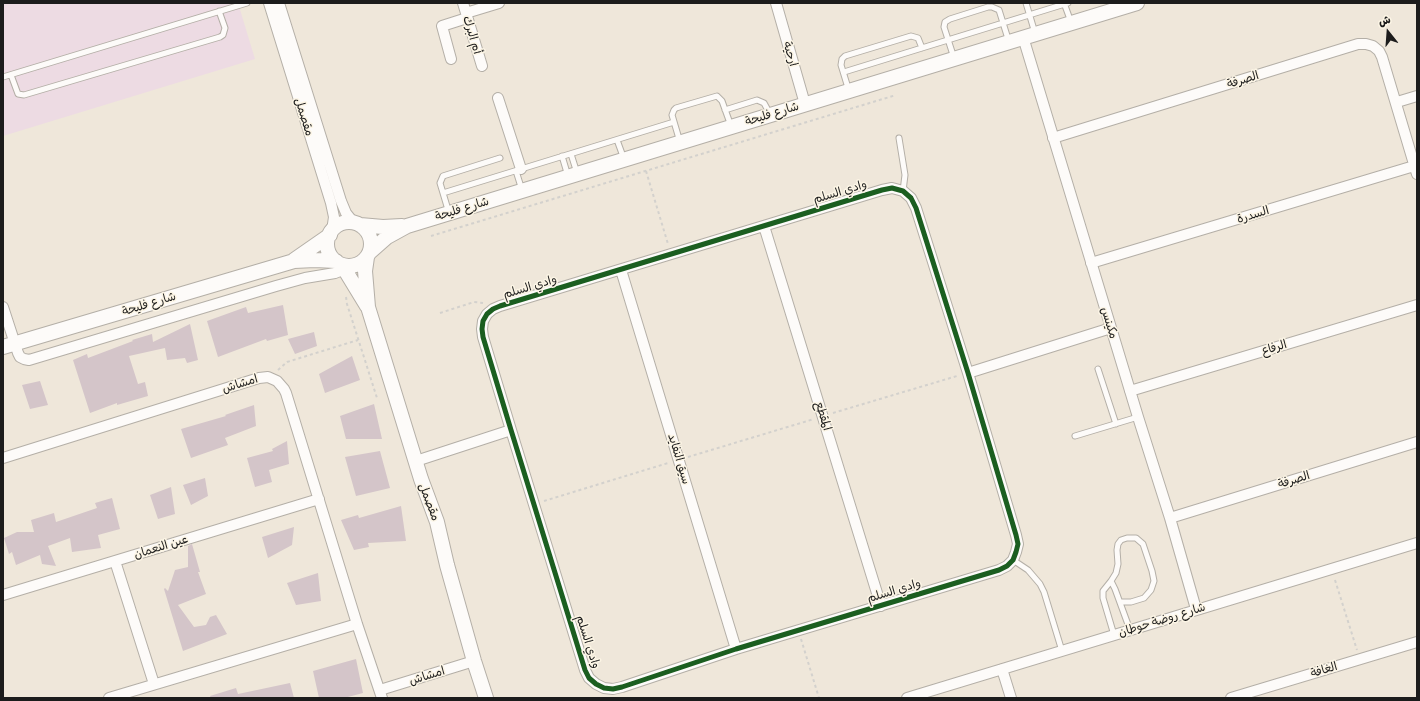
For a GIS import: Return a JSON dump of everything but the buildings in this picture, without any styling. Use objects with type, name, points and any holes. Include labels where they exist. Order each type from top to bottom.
[{"type":"street","name":"مقصمل","points":[[269,3],[331,203],[334,217],[331,233]]},
{"type":"street","name":"مقصمل","points":[[279,3],[341,201],[346,213],[357,224]]},
{"type":"street","points":[[451,59],[442,26],[466,11],[499,3]]},
{"type":"street","name":"ارحية","points":[[776,3],[805,104]]},
{"type":"street","name":"شارع فليحة","points":[[368,254],[387,237],[407,226],[1137,3]]},
{"type":"street","name":"أم البرك","points":[[466,11],[482,66]]},
{"type":"street","name":"مكينس","points":[[1029,36],[1053,138],[1170,518],[1196,609]]},
{"type":"street","name":"الصرفة","points":[[1053,138],[1358,44],[1366,44],[1373,46],[1379,51],[1382,57],[1397,102],[1416,170]]},
{"type":"street","points":[[1397,102],[1417,96]]},
{"type":"street","points":[[498,98],[518,170]]},
{"type":"street","name":"السدرة","points":[[1092,263],[1416,170]]},
{"type":"street","name":"وادي السلم","points":[[903,191],[892,188],[882,190],[493,309],[487,314],[483,321],[482,329],[511,430],[585,670],[589,678],[604,688],[613,689],[736,649],[999,570],[1007,566],[1013,560]]},
{"type":"street","points":[[903,191],[911,198],[916,208],[968,373],[1016,535],[1018,544],[1013,560]]},
{"type":"street","points":[[3,307],[9,346],[20,357],[24,359],[34,359],[344,265],[363,261],[371,246],[369,234],[357,224],[342,224],[331,233],[328,246],[332,257],[344,265]]},
{"type":"street","name":"شارع فليحة","points":[[357,224],[384,227],[407,226]]},
{"type":"street","name":"المقطع","points":[[764,226],[881,606]]},
{"type":"street","name":"شارع فليحة","points":[[294,261],[331,233]]},
{"type":"street","name":"مقصمل","points":[[368,254],[365,271],[368,307],[421,479],[437,522],[445,558],[486,698]]},
{"type":"street","name":"شارع فليحة","points":[[9,346],[294,261],[315,260],[344,265]]},
{"type":"street","name":"مقصمل","points":[[344,265],[360,296],[368,307]]},
{"type":"street","name":"سيق النفايد","points":[[621,270],[736,649]]},
{"type":"street","name":"الرفاع","points":[[1130,390],[1417,305]]},
{"type":"street","points":[[968,373],[1111,328]]},
{"type":"street","name":"امشاش","points":[[3,458],[259,378],[272,378],[281,384],[286,394],[357,624],[381,694],[474,661]]},
{"type":"street","points":[[416,461],[511,430]]},
{"type":"street","name":"الصرفة","points":[[1170,518],[1417,442]]},
{"type":"street","name":"عين النعمان","points":[[3,595],[319,499]]},
{"type":"street","name":"شارع روضة حوطان","points":[[907,698],[1417,543]]},
{"type":"street","points":[[115,561],[154,684]]},
{"type":"street","points":[[109,698],[357,624]]},
{"type":"street","name":"الغافة","points":[[1231,698],[1417,642]]},
{"type":"street","points":[[1002,669],[1011,698]]},
{"type":"lane","points":[[3,77],[247,3]]},
{"type":"lane","points":[[1026,3],[1029,15],[1029,36]]},
{"type":"lane","points":[[844,72],[1066,3],[1071,23]]},
{"type":"lane","points":[[954,58],[944,26],[945,22],[988,7],[999,10],[1009,42]]},
{"type":"lane","points":[[11,75],[18,94],[24,95],[220,37],[223,35],[225,28],[219,11]]},
{"type":"lane","points":[[849,91],[841,62],[845,56],[911,36],[918,38],[922,48]]},
{"type":"lane","points":[[680,142],[672,115],[674,110],[715,96],[721,98],[731,127]]},
{"type":"lane","points":[[726,110],[757,100],[764,103],[770,115]]},
{"type":"lane","points":[[443,193],[674,122]]},
{"type":"lane","points":[[899,138],[906,175],[903,191]]},
{"type":"lane","points":[[617,140],[624,160]]},
{"type":"lane","points":[[571,154],[573,175]]},
{"type":"lane","points":[[562,156],[573,175]]},
{"type":"lane","points":[[449,213],[440,180],[445,175],[500,158]]},
{"type":"lane","points":[[518,170],[522,191]]},
{"type":"lane","points":[[1098,369],[1116,424]]},
{"type":"lane","points":[[1075,436],[1138,417]]},
{"type":"lane","points":[[1114,635],[1103,598],[1103,591],[1116,573],[1118,564],[1118,544],[1121,540],[1127,538],[1136,538],[1143,544],[1154,581],[1151,590],[1144,598],[1131,602],[1120,602]]},
{"type":"lane","points":[[1013,560],[1028,570],[1042,588],[1062,651]]},
{"type":"lane","points":[[1111,581],[1130,630]]},
{"type":"path","points":[[431,236],[896,95]]},
{"type":"path","points":[[646,171],[671,254]]},
{"type":"path","points":[[353,282],[348,288],[346,296],[347,304],[377,398]]},
{"type":"path","points":[[440,312],[474,302],[480,302],[493,309]]},
{"type":"path","points":[[272,378],[278,369],[287,362],[358,340]]},
{"type":"path","points":[[534,504],[968,373]]},
{"type":"path","points":[[1332,569],[1360,659]]},
{"type":"path","points":[[799,630],[819,698]]},
{"type":"shaded area","points":[[3,3],[238,3],[255,59],[3,136]]},
{"type":"cycle path","points":[[892,188],[903,191],[911,198],[916,208],[968,373],[1016,535],[1018,544],[1013,560],[1007,566],[999,570],[736,649],[622,687],[613,689],[604,688],[596,684],[589,678],[585,670],[483,337],[483,321],[487,314],[500,306],[892,188]]}]
